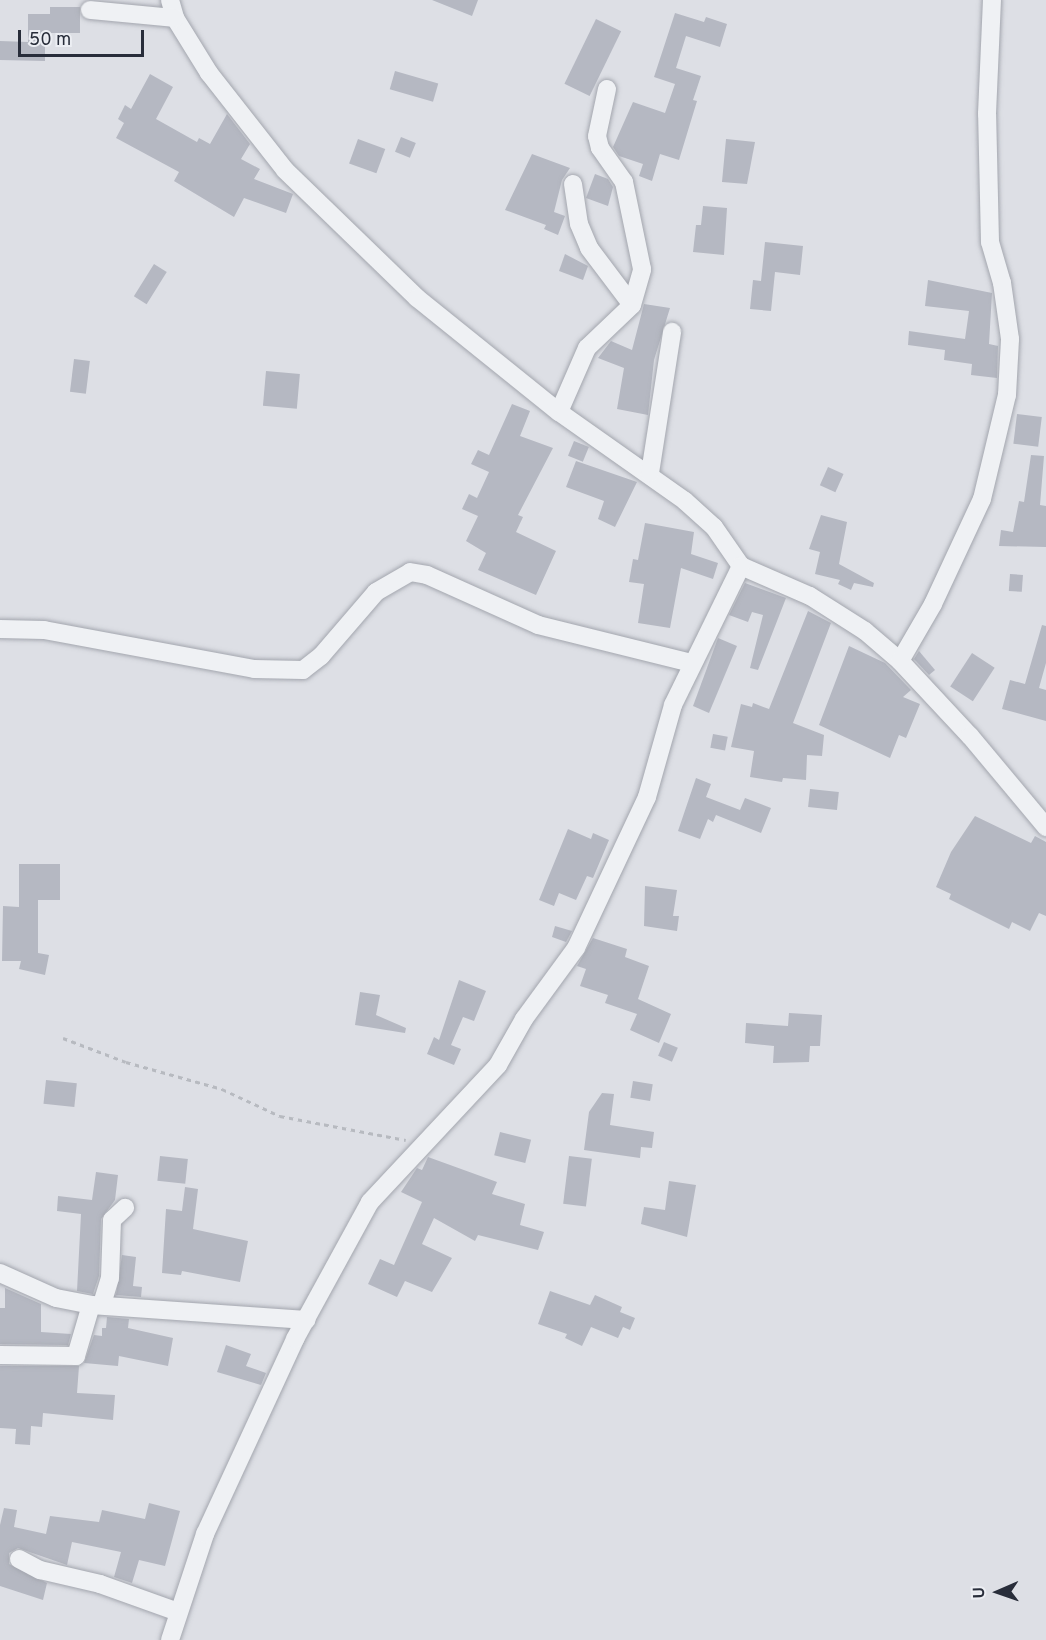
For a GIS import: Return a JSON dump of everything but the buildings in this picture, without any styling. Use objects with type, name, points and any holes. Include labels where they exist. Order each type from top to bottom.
[{"type":"street","points":[[170,0],[175,18],[209,73],[293,178],[417,298],[559,412],[650,472],[714,526],[741,566],[810,596],[865,631],[900,661],[970,736],[1046,827]]},
{"type":"street","points":[[900,661],[933,604],[982,499],[1007,395],[1010,339],[990,231],[987,114],[992,0]]},
{"type":"street","points":[[90,10],[175,18]]},
{"type":"street","points":[[559,412],[587,348],[632,305],[642,270],[640,248],[624,182],[600,148],[597,136],[606,89]]},
{"type":"street","points":[[573,184],[579,224],[589,248],[632,305]]},
{"type":"street","points":[[650,472],[672,332]]},
{"type":"street","points":[[170,1640],[205,1534],[306,1320],[370,1202],[423,1142],[498,1065],[524,1019],[576,948],[647,797],[673,705],[741,566]]},
{"type":"street","points":[[0,629],[44,630],[254,669],[303,670],[321,656],[376,592],[410,572],[427,575],[538,625],[692,663]]},
{"type":"street","points":[[0,1355],[76,1356],[96,1305],[110,1278],[109,1235],[112,1221],[125,1208]]},
{"type":"street","points":[[0,1273],[56,1298],[96,1305],[306,1320]]},
{"type":"street","points":[[19,1559],[40,1570],[100,1584],[178,1612]]},
{"type":"path","points":[[63,1038],[126,1062],[222,1089],[280,1116],[351,1132],[423,1142]]}]
